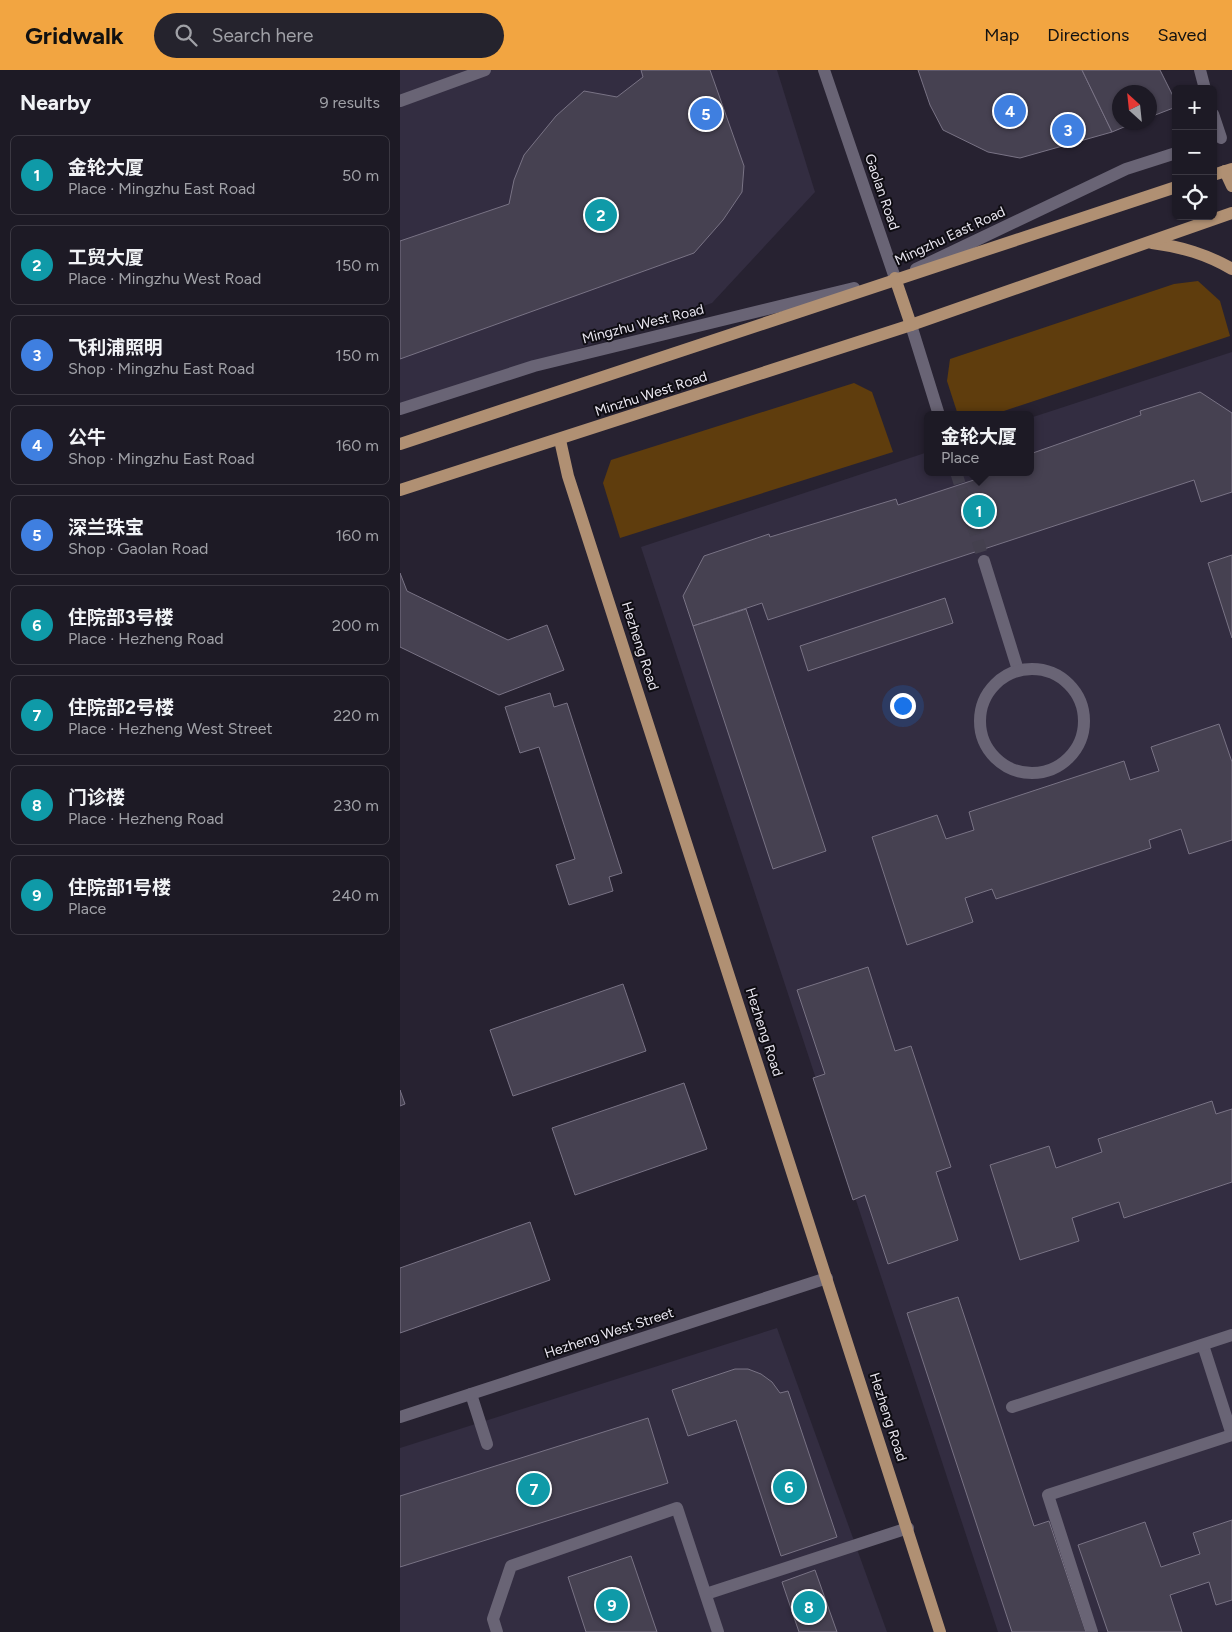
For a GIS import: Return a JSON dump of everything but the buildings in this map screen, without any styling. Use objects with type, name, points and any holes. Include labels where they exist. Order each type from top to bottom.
[{"type":"main road","points":[[1224,172],[1232,186]]},
{"type":"main road","name":"Mingzhu East Road","points":[[896,278],[1172,188]]},
{"type":"main road","points":[[911,325],[1232,213]]},
{"type":"main road","points":[[1150,243],[1184,248],[1213,258],[1232,270]]},
{"type":"main road","name":"Gaolan Road","points":[[896,278],[911,325]]},
{"type":"main road","points":[[400,444],[896,278]]},
{"type":"main road","name":"Minzhu West Road","points":[[400,490],[560,440],[911,325]]},
{"type":"main road","name":"Hezheng Road","points":[[560,440],[568,476],[940,1632]]},
{"type":"street","points":[[400,101],[486,70]]},
{"type":"street","name":"Gaolan Road","points":[[824,70],[896,278]]},
{"type":"street","points":[[1200,70],[1204,85]]},
{"type":"street","points":[[1217,125],[1222,138]]},
{"type":"street","name":"Mingzhu East Road","points":[[896,278],[1126,169],[1172,153]]},
{"type":"street","name":"Mingzhu West Road","points":[[400,410],[534,366],[896,278]]},
{"type":"street","points":[[911,325],[938,411]]},
{"type":"street","points":[[984,561],[1018,670]]},
{"type":"street","points":[[1038,668],[1058,675],[1074,688],[1083,707],[1085,727],[1078,747],[1065,762],[1046,772],[1026,773],[1006,767],[990,754],[981,735],[980,715],[986,695],[999,680],[1018,670],[1038,668]]},
{"type":"street","name":"Hezheng West Street","points":[[400,1417],[827,1278]]},
{"type":"street","points":[[1012,1407],[1232,1335]]},
{"type":"street","points":[[1092,1632],[1048,1495],[1232,1435],[1203,1344]]},
{"type":"street","points":[[472,1394],[487,1444]]},
{"type":"street","points":[[497,1632],[493,1619],[511,1566],[677,1508],[718,1632]]},
{"type":"street","points":[[706,1594],[908,1528]]},
{"type":"shaded area","points":[[400,70],[777,70],[815,192],[712,303],[400,410]]},
{"type":"shaded area","points":[[1198,281],[1220,301],[1230,336],[1004,411],[957,411],[947,381],[950,359],[1174,284]]},
{"type":"shaded area","points":[[1232,352],[1232,1632],[998,1632],[641,547],[924,453],[924,476],[1034,476],[1034,417]]},
{"type":"shaded area","points":[[854,383],[872,392],[893,452],[620,538],[603,483],[611,460]]},
{"type":"shaded area","points":[[777,1328],[887,1632],[400,1632],[400,1448]]},
{"type":"tunnel","points":[[957,476],[984,561]]},
{"type":"place","name":"公牛","points":[[1010,111]]},
{"type":"place","name":"深兰珠宝","points":[[706,114]]},
{"type":"place","name":"飞利浦照明","points":[[1068,130]]},
{"type":"place","name":"工贸大厦","points":[[601,215]]},
{"type":"place","name":"金轮大厦","points":[[979,511]]},
{"type":"place","name":"住院部3号楼","points":[[789,1487]]},
{"type":"place","name":"住院部2号楼","points":[[534,1489]]},
{"type":"place","name":"住院部1号楼","points":[[612,1605]]},
{"type":"place","name":"门诊楼","points":[[809,1607]]}]
